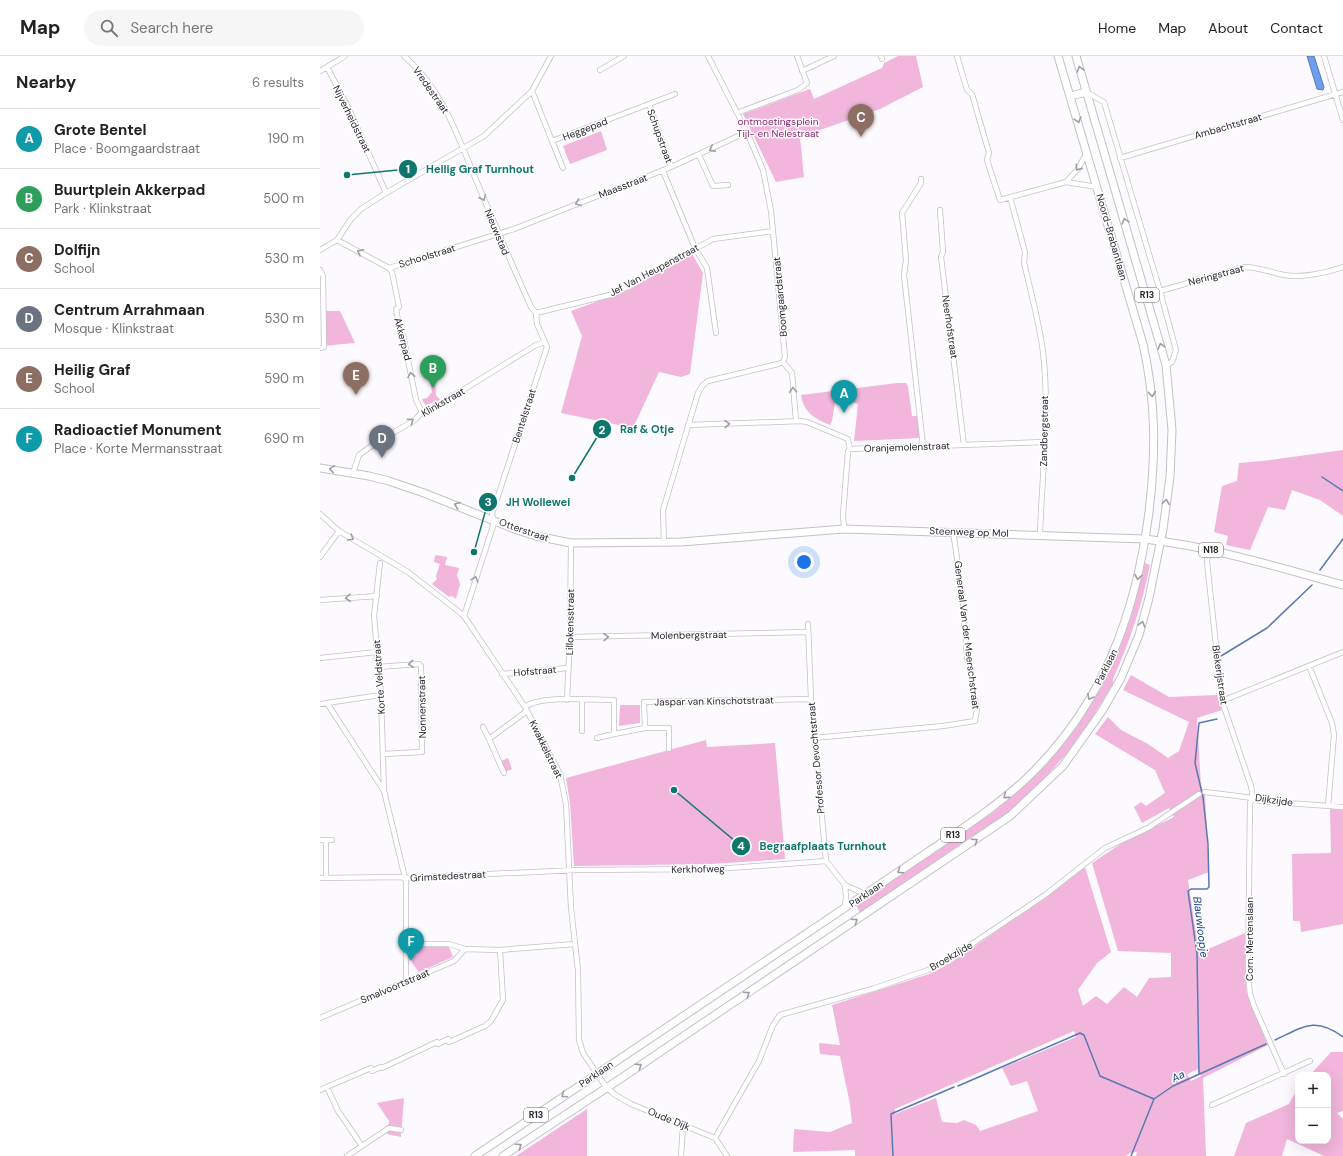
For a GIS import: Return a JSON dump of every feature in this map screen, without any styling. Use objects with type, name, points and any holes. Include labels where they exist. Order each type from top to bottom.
[{"type":"main road","name":"Noord-Brabantlaan","points":[[1058,56],[1137,323],[1150,378],[1155,450],[1145,539]]},
{"type":"main road","name":"Noord-Brabantlaan","points":[[1076,56],[1166,365],[1172,437],[1170,477],[1161,541]]},
{"type":"main road","points":[[1071,96],[1086,92]]},
{"type":"main road","name":"Otterstraat","points":[[320,468],[353,473],[396,483],[536,536],[571,543],[664,542]]},
{"type":"main road","name":"Steenweg op Mol","points":[[664,542],[844,529],[953,531],[1145,539],[1208,549],[1343,585]]},
{"type":"main road","name":"Parklaan","points":[[475,1156],[596,1073],[844,909],[1000,802],[1027,777],[1070,728],[1111,660],[1126,621],[1136,586],[1145,539]]},
{"type":"main road","name":"Parklaan","points":[[503,1156],[978,839],[1010,816],[1063,766],[1102,711],[1121,678],[1143,623],[1161,541]]},
{"type":"street","points":[[320,71],[345,56]]},
{"type":"street","name":"Vredestraat","points":[[404,56],[419,71],[447,110],[463,149]]},
{"type":"street","points":[[320,250],[337,240],[351,219],[361,210],[386,193],[484,136],[532,91],[551,56]]},
{"type":"street","points":[[600,70],[624,56]]},
{"type":"street","name":"Boomgaardstraat","points":[[708,56],[747,132],[763,170],[768,190],[785,353],[782,362]]},
{"type":"street","points":[[737,113],[798,90],[807,82],[797,56]]},
{"type":"street","points":[[802,71],[834,56]]},
{"type":"street","points":[[956,56],[967,90],[972,94],[989,153],[987,160],[1000,200],[1066,182],[1097,187]]},
{"type":"street","points":[[1324,56],[1343,120]]},
{"type":"street","name":"Nijverheidstraat","points":[[327,67],[349,109],[386,193]]},
{"type":"street","name":"Heggepad","points":[[532,91],[563,168]]},
{"type":"street","points":[[1086,92],[1104,102],[1160,291],[1176,350],[1172,362],[1166,365]]},
{"type":"street","name":"Ambachtstraat","points":[[1120,158],[1335,93],[1343,92]]},
{"type":"street","name":"Schupstraat","points":[[617,116],[675,94]]},
{"type":"street","name":"Schupstraat","points":[[648,104],[671,167]]},
{"type":"street","name":"Heggepad","points":[[552,141],[617,116]]},
{"type":"street","name":"Maasstraat","points":[[498,234],[671,167],[747,132]]},
{"type":"street","name":"Nieuwstad","points":[[463,149],[498,234],[531,307],[536,313]]},
{"type":"street","points":[[1066,182],[1078,169],[1087,152]]},
{"type":"street","points":[[699,155],[713,186],[728,185]]},
{"type":"street","points":[[663,170],[695,248],[707,268],[716,333]]},
{"type":"street","points":[[921,179],[921,183],[902,213],[906,260],[904,275],[923,446]]},
{"type":"street","name":"Zandbergstraat","points":[[1010,197],[1025,252],[1024,263],[1039,328],[1044,366],[1045,442],[1040,534]]},
{"type":"street","name":"Neerhofstraat","points":[[940,210],[943,252],[941,257],[964,445]]},
{"type":"street","name":"Jef Van Heupenstraat","points":[[536,313],[614,294],[695,248],[721,236],[773,231]]},
{"type":"street","name":"Schoolstraat","points":[[337,240],[389,268],[498,234]]},
{"type":"street","name":"Neringstraat","points":[[1160,291],[1244,267],[1253,267],[1285,275],[1301,276],[1343,267]]},
{"type":"street","name":"Akkerpad","points":[[389,268],[392,272],[399,307],[396,309],[400,332],[403,335],[416,400],[422,412]]},
{"type":"street","points":[[320,270],[323,276],[322,308],[324,347],[320,348]]},
{"type":"street","points":[[536,313],[537,324],[545,342]]},
{"type":"street","name":"Klinkstraat","points":[[353,473],[360,455],[377,442],[415,420],[422,412],[432,409],[536,345],[545,342]]},
{"type":"street","name":"Bentelstraat","points":[[464,616],[494,522],[492,514],[547,347],[545,342]]},
{"type":"street","points":[[664,542],[663,510],[688,425],[702,385],[708,381],[782,362],[792,373],[796,421]]},
{"type":"street","points":[[688,425],[796,421],[807,422],[848,439],[850,449]]},
{"type":"street","name":"Oranjemolenstraat","points":[[844,529],[845,475],[848,451],[850,449],[1045,442]]},
{"type":"street","name":"Kwakkelstraat","points":[[320,514],[339,531],[404,570],[464,616],[526,709],[560,774],[566,804],[578,970],[579,1040],[583,1054],[596,1073]]},
{"type":"street","points":[[320,557],[339,531]]},
{"type":"street","name":"Generaal Van der Meerschstraat","points":[[814,738],[943,726],[975,720],[977,710],[967,656],[962,593],[953,531]]},
{"type":"street","name":"Lillokensstraat","points":[[567,700],[570,637],[571,543]]},
{"type":"street","name":"Blekerijstraat","points":[[1208,549],[1207,562],[1222,701],[1251,786],[1253,798]]},
{"type":"street","name":"Korte Veldstraat","points":[[380,563],[374,616],[380,695],[384,791]]},
{"type":"street","points":[[320,600],[377,596]]},
{"type":"street","name":"Professor Devochtstraat","points":[[808,624],[811,699],[826,861]]},
{"type":"street","name":"Molenbergstraat","points":[[570,637],[808,632]]},
{"type":"street","points":[[320,658],[377,652]]},
{"type":"street","points":[[1222,701],[1343,652]]},
{"type":"street","name":"Nonnenstraat","points":[[378,667],[419,664],[421,666],[422,752],[383,754]]},
{"type":"street","points":[[1309,666],[1332,723],[1334,735],[1328,806]]},
{"type":"street","name":"Hofstraat","points":[[502,674],[568,668]]},
{"type":"street","points":[[320,704],[380,695]]},
{"type":"street","name":"Jaspar van Kinschotstraat","points":[[645,728],[644,702],[811,699]]},
{"type":"street","points":[[581,700],[582,731]]},
{"type":"street","points":[[489,739],[526,709],[529,704],[542,701],[614,700],[614,734]]},
{"type":"street","points":[[327,703],[384,791],[405,878],[406,981]]},
{"type":"street","points":[[483,726],[504,773]]},
{"type":"street","points":[[597,738],[645,728],[669,728],[669,749]]},
{"type":"street","name":"Dijkzijde","points":[[1205,792],[1253,798],[1260,801],[1343,807]]},
{"type":"street","name":"Broekzijde","points":[[715,1138],[760,1061],[773,1025],[780,1015],[879,986],[928,970],[945,962],[1045,895],[1105,848],[1154,824],[1199,794]]},
{"type":"street","name":"Corn. Mertenslaan","points":[[1253,798],[1250,802],[1248,976],[1250,994],[1284,1074]]},
{"type":"street","points":[[320,840],[332,840]]},
{"type":"street","points":[[326,840],[326,877]]},
{"type":"street","points":[[826,861],[845,885],[857,892],[866,894]]},
{"type":"street","name":"Kerkhofweg","points":[[570,871],[716,869],[826,861]]},
{"type":"street","name":"Grimstedestraat","points":[[320,878],[405,878],[570,871]]},
{"type":"street","points":[[844,909],[846,898],[845,885]]},
{"type":"street","points":[[406,944],[449,944],[465,949],[500,950],[575,944]]},
{"type":"street","name":"Smalvoortstraat","points":[[320,1018],[454,961],[465,949]]},
{"type":"street","points":[[320,1090],[371,1068],[372,1071],[381,1066],[382,1068],[417,1053],[416,1052],[437,1042],[438,1044],[448,1039],[449,1042],[477,1030],[491,1020],[503,1000],[500,950]]},
{"type":"street","points":[[1212,1105],[1284,1074],[1310,1061]]},
{"type":"street","name":"Oude Dijk","points":[[596,1073],[606,1087],[625,1101],[715,1138]]},
{"type":"street","points":[[327,1087],[338,1111],[362,1146]]},
{"type":"street","points":[[681,1156],[683,1125]]},
{"type":"street","points":[[347,1156],[389,1128],[401,1130]]},
{"type":"street","points":[[715,1138],[727,1156]]},
{"type":"green space","name":"ontmoetingsplein Tijl- en Nelestraat","points":[[898,56],[916,56],[923,87],[880,109],[800,137],[804,177],[776,182],[743,114],[810,89],[814,99],[882,68],[884,63]]},
{"type":"green space","points":[[601,131],[607,150],[570,164],[563,146]]},
{"type":"green space","points":[[692,254],[703,273],[690,374],[681,377],[659,372],[633,428],[561,413],[582,336],[571,311],[628,290]]},
{"type":"green space","points":[[321,311],[340,311],[355,343],[322,346]]},
{"type":"green space","points":[[435,378],[436,395],[440,400],[425,405],[422,399],[427,398],[432,392],[430,379]]},
{"type":"green space","points":[[906,383],[908,387],[912,416],[919,416],[920,438],[854,441],[858,404],[836,396],[830,425],[819,420],[807,411],[801,395]]},
{"type":"green space","points":[[1343,450],[1343,516],[1320,500],[1292,490],[1285,510],[1268,507],[1250,550],[1226,545],[1228,536],[1214,532],[1222,486],[1237,481],[1239,463]]},
{"type":"green space","points":[[435,555],[447,557],[445,565],[459,568],[457,575],[460,584],[456,599],[452,596],[449,597],[432,584],[437,579],[436,576],[440,564],[434,562]]},
{"type":"green space","points":[[1145,563],[1150,565],[1143,594],[1130,637],[1113,679],[1113,684],[1084,731],[1069,751],[1033,791],[1010,812],[860,913],[856,905],[993,812],[1023,787],[1048,762],[1069,735],[1110,670],[1130,620]]},
{"type":"green space","points":[[1131,675],[1169,697],[1217,695],[1222,710],[1197,718],[1201,786],[1205,794],[1209,872],[1188,880],[1199,953],[1245,933],[1245,976],[1247,994],[1268,1045],[1203,1078],[1206,1156],[1136,1156],[1137,1152],[1130,1153],[1126,1156],[855,1156],[855,1150],[793,1152],[794,1129],[830,1132],[852,1123],[850,1104],[840,1056],[820,1054],[819,1043],[840,1045],[832,1005],[929,974],[949,964],[1046,897],[1085,867],[1111,952],[1097,963],[1078,990],[1083,1006],[1096,996],[1107,1004],[1124,987],[1137,997],[1149,978],[1171,977],[1171,953],[1118,951],[1092,863],[1125,841],[1174,817],[1169,808],[1142,823],[1134,807],[1141,802],[1146,806],[1165,793],[1155,770],[1095,734],[1108,717],[1121,730],[1148,744],[1168,758],[1179,751],[1189,722],[1123,690]],"holes":[[[1074,1031],[1076,1037],[1002,1068],[1011,1086],[1027,1081],[1038,1111],[980,1131],[976,1125],[964,1120],[957,1123],[942,1122],[936,1098],[895,1114],[895,1109]],[[1198,1069],[1201,1076],[1191,1081],[1187,1074]]]},
{"type":"green space","points":[[620,705],[640,705],[640,723],[619,726]]},
{"type":"green space","points":[[706,740],[707,747],[775,743],[785,859],[711,864],[574,866],[570,803],[566,778]]},
{"type":"green space","points":[[508,758],[512,769],[505,772],[501,761]]},
{"type":"green space","points":[[1330,809],[1343,810],[1343,924],[1301,932],[1300,921],[1293,921],[1292,854],[1331,853]]},
{"type":"green space","points":[[413,947],[449,947],[453,957],[419,972],[412,963]]},
{"type":"green space","points":[[1331,1052],[1343,1052],[1343,1111],[1337,1113],[1343,1119],[1343,1156],[1324,1156],[1298,1144],[1331,1144],[1331,1072],[1313,1072]]},
{"type":"green space","points":[[1295,1093],[1295,1143],[1287,1139],[1282,1156],[1234,1156],[1246,1123],[1289,1104]]},
{"type":"green space","points":[[404,1098],[401,1137],[387,1134],[389,1121],[377,1103]]},
{"type":"green space","points":[[587,1109],[587,1156],[516,1156]]},
{"type":"water","points":[[1307,56],[1314,56],[1324,87],[1323,90],[1317,89]]},
{"type":"waterway","name":"Blauwloopje","points":[[1322,477],[1343,491]]},
{"type":"waterway","name":"Blauwloopje","points":[[1320,570],[1343,539]]},
{"type":"waterway","name":"Blauwloopje","points":[[1221,656],[1267,628],[1312,585]]},
{"type":"waterway","name":"Blauwloopje","points":[[1199,1074],[1197,954],[1188,891],[1191,889],[1207,889],[1209,887],[1208,844],[1203,797],[1195,763],[1199,723],[1217,719]]},
{"type":"waterway","name":"Aa","points":[[1275,1040],[1301,1028],[1317,1025],[1333,1031],[1343,1037]]},
{"type":"waterway","points":[[958,1086],[1080,1033],[1084,1035],[1100,1076],[1154,1099]]},
{"type":"waterway","name":"Aa","points":[[1131,1156],[1154,1099],[1173,1086],[1266,1044]]},
{"type":"waterway","points":[[893,1156],[891,1114],[954,1087]]},
{"type":"place","name":"Dolfijn","points":[[861,137]]},
{"type":"place","name":"Heilig Graf Turnhout","points":[[347,175]]},
{"type":"place","name":"Buurtplein Akkerpad","points":[[433,388]]},
{"type":"place","name":"Heilig Graf","points":[[356,395]]},
{"type":"place","name":"Grote Bentel","points":[[844,413]]},
{"type":"place","name":"Centrum Arrahmaan","points":[[382,458]]},
{"type":"place","name":"Raf & Otje","points":[[572,478]]},
{"type":"place","name":"JH Wollewei","points":[[474,552]]},
{"type":"place","name":"Begraafplaats Turnhout","points":[[674,790]]},
{"type":"place","name":"Radioactief Monument","points":[[411,961]]}]
